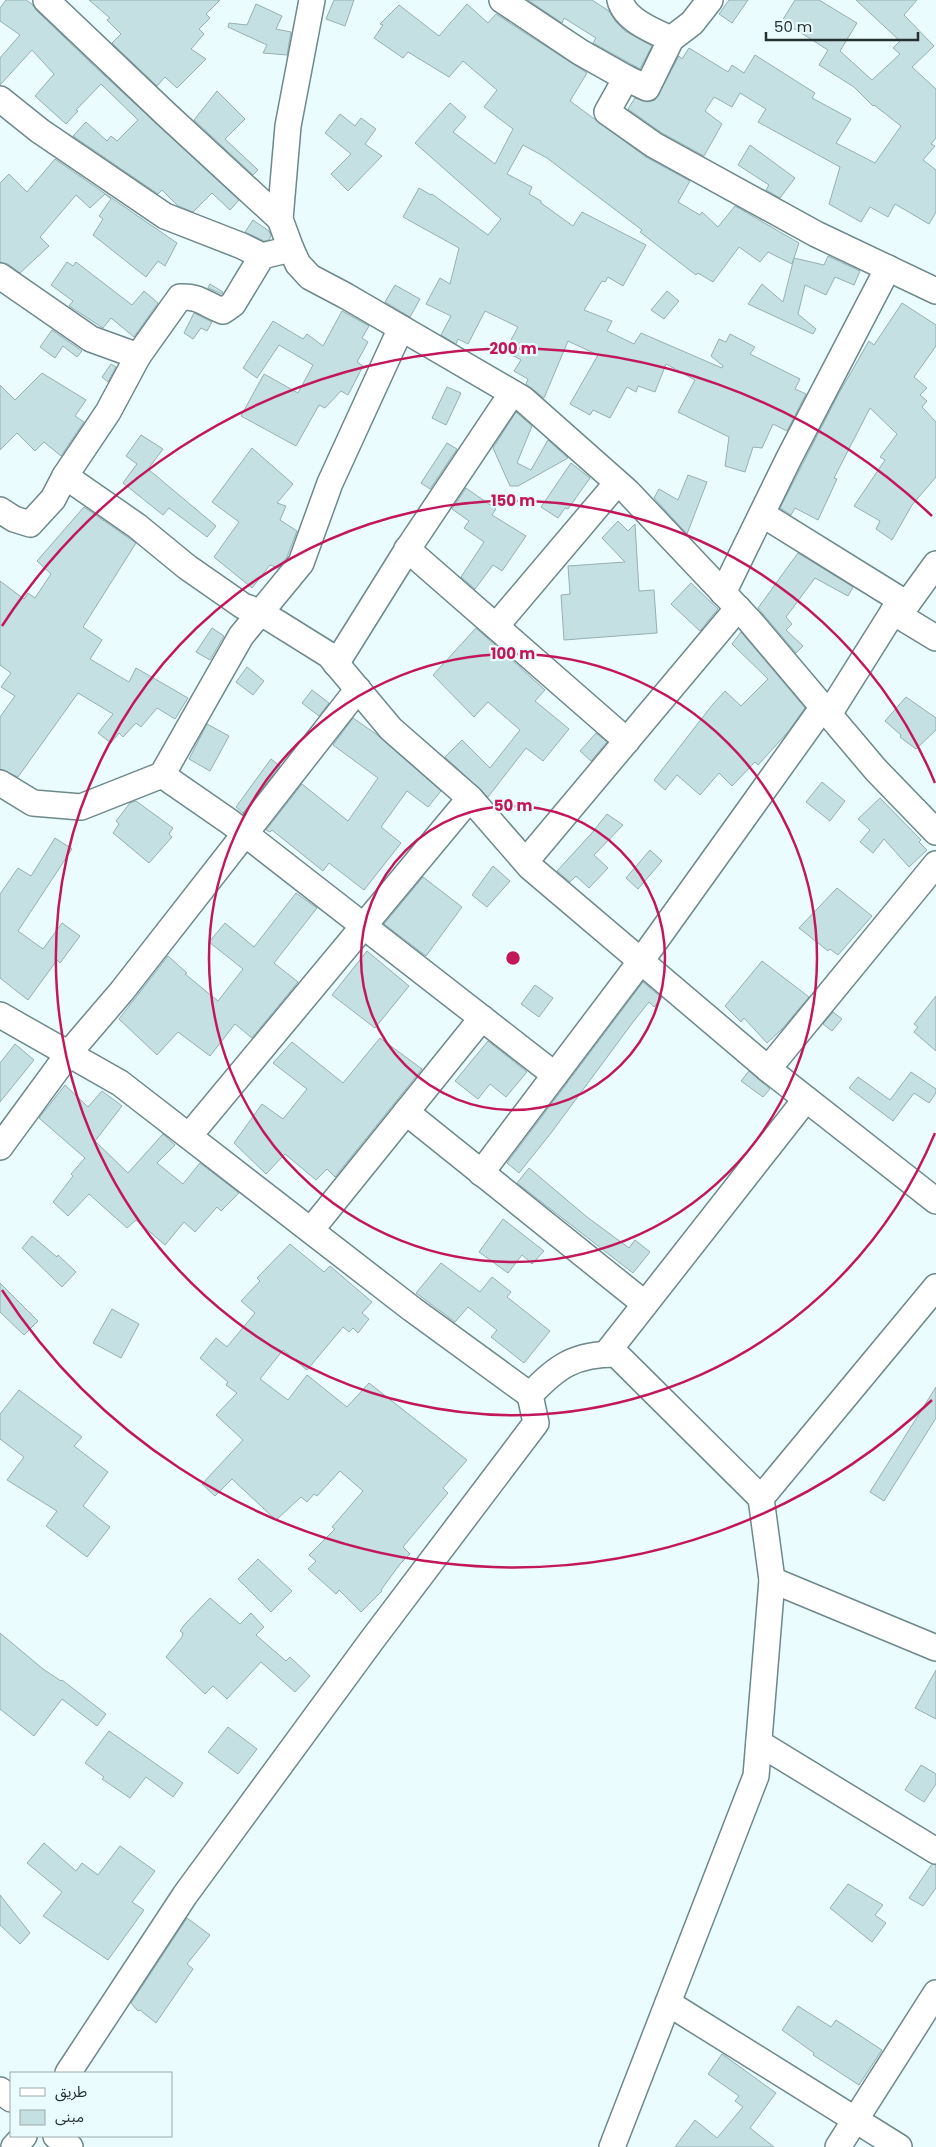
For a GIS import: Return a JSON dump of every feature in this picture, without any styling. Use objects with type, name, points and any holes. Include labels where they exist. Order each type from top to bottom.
[{"type":"street","points":[[46,0],[166,115],[280,219]]},
{"type":"street","points":[[312,0],[288,126],[280,219],[298,264],[310,277],[523,399],[617,482],[731,601],[876,770],[936,832]]},
{"type":"street","points":[[502,0],[580,52],[647,88],[672,39],[692,23],[710,0]]},
{"type":"street","points":[[620,0],[622,10],[650,29],[672,39]]},
{"type":"street","points":[[626,78],[607,112],[642,138],[816,234],[936,291]]},
{"type":"street","points":[[0,99],[40,131],[165,216],[242,246],[262,256],[291,249]]},
{"type":"street","points":[[0,510],[14,520],[30,524],[53,499],[65,476],[108,412],[138,356],[180,297],[195,296],[208,306],[223,311],[233,304],[262,256]]},
{"type":"street","points":[[526,861],[627,741],[731,601],[762,514],[888,268]]},
{"type":"street","points":[[0,276],[91,339],[138,356]]},
{"type":"street","points":[[0,783],[33,803],[81,806],[162,775],[241,636],[301,563],[330,483],[401,328]]},
{"type":"street","points":[[336,664],[407,549],[512,393]]},
{"type":"street","points":[[65,476],[137,526],[187,567],[243,606],[260,612],[329,655],[391,728],[470,798],[526,861],[768,1069],[936,1201]]},
{"type":"street","points":[[496,626],[617,482]]},
{"type":"street","points":[[762,514],[900,608],[936,638]]},
{"type":"street","points":[[407,549],[627,741]]},
{"type":"street","points":[[481,1172],[641,961],[900,608],[936,564]]},
{"type":"street","points":[[0,1147],[69,1053],[122,992],[358,689]]},
{"type":"street","points":[[162,775],[244,833],[556,1075]]},
{"type":"street","points":[[189,1136],[470,798]]},
{"type":"street","points":[[768,1069],[936,864]]},
{"type":"street","points":[[0,1015],[120,1083],[412,1309],[530,1395],[536,1422],[372,1640],[185,1895],[69,2072]]},
{"type":"street","points":[[311,1230],[482,1018]]},
{"type":"street","points":[[606,1354],[806,1099]]},
{"type":"street","points":[[406,1112],[645,1304]]},
{"type":"street","points":[[761,1498],[936,1287]]},
{"type":"street","points":[[530,1395],[557,1369],[584,1356],[616,1354],[761,1498],[772,1580],[756,1776],[612,2147]]},
{"type":"street","points":[[772,1580],[936,1648]]},
{"type":"street","points":[[759,1743],[936,1851]]},
{"type":"street","points":[[838,2147],[936,1993]]},
{"type":"street","points":[[668,2003],[899,2147]]},
{"type":"street","points":[[0,2090],[10,2098]]},
{"type":"street","points":[[14,2147],[23,2137]]},
{"type":"street","points":[[57,2137],[70,2147]]},
{"type":"building","points":[[6,0],[26,0],[32,4],[91,63],[239,200],[230,210],[212,193],[193,212],[178,206],[162,190],[158,194],[73,136],[86,122],[107,141],[111,136],[117,141],[138,120],[101,84],[76,110],[78,111],[66,124],[35,96],[54,74],[32,50],[0,85],[0,58],[20,35],[0,21],[0,8]]},
{"type":"building","points":[[89,0],[220,0],[206,14],[210,18],[199,29],[204,34],[191,49],[206,59],[177,88],[165,77],[157,86],[112,43],[121,34],[107,20],[110,18]]},
{"type":"building","points":[[334,0],[354,0],[345,26],[326,19]]},
{"type":"building","points":[[528,0],[592,0],[609,11],[625,31],[652,46],[640,69],[593,43],[596,38],[564,18],[562,23]]},
{"type":"building","points":[[729,0],[748,0],[732,23],[719,14]]},
{"type":"building","points":[[795,0],[819,0],[857,23],[840,51],[872,80],[900,54],[893,48],[900,41],[856,0],[917,0],[904,15],[934,46],[912,67],[936,89],[936,138],[931,144],[935,146],[923,160],[936,170],[936,212],[929,224],[895,204],[888,217],[870,207],[861,222],[829,204],[840,167],[758,122],[766,109],[740,93],[732,107],[714,97],[705,111],[722,124],[704,156],[662,133],[628,109],[635,98],[648,102],[655,100],[679,56],[682,59],[689,48],[728,72],[732,65],[744,73],[755,55],[815,93],[812,98],[851,119],[836,143],[875,163],[901,126],[873,106],[854,87],[819,65],[828,50],[782,21]]},
{"type":"building","points":[[256,4],[282,16],[276,29],[291,32],[287,55],[263,53],[267,45],[228,27],[229,23],[247,25]]},
{"type":"building","points":[[467,4],[488,23],[496,14],[587,73],[570,101],[646,157],[690,181],[678,202],[700,215],[702,212],[718,227],[735,206],[799,243],[792,264],[768,252],[760,262],[739,247],[713,282],[698,273],[696,275],[640,232],[642,230],[547,158],[523,145],[507,174],[532,187],[529,194],[573,226],[582,212],[646,245],[623,286],[608,277],[605,282],[602,281],[584,310],[612,321],[607,331],[634,344],[641,333],[722,368],[723,366],[711,356],[719,339],[726,342],[730,334],[755,347],[750,354],[800,379],[795,389],[806,394],[787,431],[773,424],[762,448],[753,447],[745,472],[725,466],[729,437],[678,412],[695,380],[666,364],[655,392],[638,386],[636,392],[627,387],[610,418],[593,410],[590,415],[570,404],[598,355],[568,341],[544,398],[526,384],[528,379],[514,371],[521,360],[505,351],[518,327],[485,311],[468,344],[458,339],[456,344],[441,335],[451,316],[426,304],[440,278],[450,284],[459,248],[403,217],[419,188],[432,194],[488,235],[501,219],[415,143],[450,103],[466,117],[453,132],[495,164],[513,129],[484,107],[497,90],[463,61],[449,77],[408,52],[403,58],[374,38],[383,25],[380,24],[399,5],[439,36]]},
{"type":"building","points":[[217,91],[245,119],[225,139],[258,170],[253,175],[194,120]]},
{"type":"building","points":[[340,114],[355,126],[361,118],[376,129],[365,144],[382,156],[348,191],[331,174],[351,154],[325,133]]},
{"type":"building","points":[[750,145],[795,178],[780,198],[766,190],[769,185],[738,165]]},
{"type":"building","points":[[55,159],[177,243],[165,266],[158,261],[146,277],[93,235],[103,219],[99,216],[111,199],[105,194],[90,208],[76,195],[40,237],[49,246],[20,273],[8,264],[0,262],[0,183],[9,174],[27,192]]},
{"type":"building","points":[[253,220],[269,231],[271,236],[269,240],[264,241],[245,232]]},
{"type":"building","points":[[828,256],[860,271],[854,285],[835,277],[826,295],[805,285],[798,314],[816,329],[813,334],[748,304],[762,284],[783,302],[794,258],[824,265]]},
{"type":"building","points":[[67,262],[73,266],[76,262],[132,305],[144,291],[158,303],[134,337],[111,318],[103,328],[69,306],[73,301],[51,285]]},
{"type":"building","points":[[210,284],[223,292],[222,294],[208,288]]},
{"type":"building","points":[[395,285],[420,299],[410,317],[385,302]]},
{"type":"building","points":[[667,291],[679,301],[664,319],[651,310]]},
{"type":"building","points":[[902,303],[936,325],[936,346],[914,377],[927,388],[920,395],[927,401],[922,407],[936,422],[936,477],[912,505],[892,540],[876,529],[880,521],[854,506],[885,460],[880,457],[897,434],[870,408],[834,478],[837,479],[818,520],[795,508],[791,515],[780,508],[839,393],[869,341],[874,345]]},
{"type":"building","points":[[342,311],[369,326],[362,338],[368,342],[357,362],[363,366],[348,395],[341,391],[325,408],[319,405],[296,446],[241,416],[264,374],[298,393],[313,365],[279,345],[257,378],[243,368],[273,321],[303,339],[307,334],[323,346]]},
{"type":"building","points":[[194,313],[212,322],[207,331],[201,328],[193,339],[184,333]]},
{"type":"building","points":[[52,330],[82,351],[77,357],[63,346],[55,358],[40,347]]},
{"type":"building","points":[[111,364],[116,367],[108,382],[102,377]]},
{"type":"building","points":[[42,373],[86,400],[75,416],[84,422],[61,456],[44,442],[35,451],[17,433],[0,450],[0,385],[15,400]]},
{"type":"building","points":[[447,387],[461,393],[446,425],[432,418]]},
{"type":"building","points":[[516,412],[532,426],[517,463],[531,470],[548,440],[568,458],[518,486],[510,486],[493,448]]},
{"type":"building","points":[[141,435],[163,449],[148,469],[216,526],[207,537],[169,508],[163,515],[123,483],[137,464],[126,456]]},
{"type":"building","points":[[447,443],[457,449],[430,489],[421,483]]},
{"type":"building","points":[[252,448],[293,484],[277,503],[286,506],[280,520],[297,531],[287,557],[278,568],[270,565],[252,588],[214,557],[239,522],[212,502]]},
{"type":"building","points":[[571,463],[590,478],[568,509],[565,508],[558,518],[541,507]]},
{"type":"building","points":[[688,475],[707,482],[687,534],[654,498],[659,489],[678,500]]},
{"type":"building","points":[[466,488],[496,509],[492,515],[526,536],[502,571],[493,565],[475,589],[461,577],[484,542],[464,528],[469,521],[452,509]]},
{"type":"building","points":[[84,507],[136,543],[83,627],[102,640],[90,659],[129,682],[136,668],[188,698],[175,719],[157,708],[141,727],[136,723],[123,737],[119,733],[111,743],[98,733],[113,714],[78,693],[18,777],[0,769],[0,717],[15,696],[1,687],[11,673],[0,665],[0,581],[24,599],[28,593],[35,598],[51,574],[37,561]]},
{"type":"building","points":[[618,521],[628,531],[635,524],[639,591],[654,590],[657,633],[564,640],[561,595],[570,594],[568,566],[625,562],[602,538]]},
{"type":"building","points":[[798,553],[853,587],[848,596],[815,578],[786,617],[792,624],[786,630],[803,646],[796,653],[758,608]]},
{"type":"building","points":[[691,583],[718,609],[700,631],[671,604]]},
{"type":"building","points":[[212,628],[224,636],[210,660],[196,652]]},
{"type":"building","points":[[476,628],[545,690],[535,701],[569,729],[543,761],[526,748],[488,797],[445,757],[462,740],[490,768],[520,730],[488,702],[474,717],[433,675]]},
{"type":"building","points":[[741,632],[805,708],[788,732],[758,765],[755,762],[732,786],[719,773],[700,795],[677,775],[665,790],[654,780],[725,691],[741,706],[768,679],[732,644]]},
{"type":"building","points":[[247,667],[264,681],[253,695],[236,682]]},
{"type":"building","points":[[312,690],[329,703],[319,716],[302,703]]},
{"type":"building","points":[[906,697],[936,718],[936,730],[916,749],[900,737],[901,735],[885,721]]},
{"type":"building","points":[[353,718],[376,734],[441,791],[428,807],[407,791],[381,827],[401,843],[364,890],[329,863],[323,871],[272,830],[270,832],[266,830],[302,784],[348,821],[378,778],[333,745]]},
{"type":"building","points":[[207,724],[229,736],[210,771],[189,759]]},
{"type":"building","points":[[596,733],[607,742],[591,761],[580,751]]},
{"type":"building","points":[[271,759],[280,766],[243,813],[236,807]]},
{"type":"building","points":[[822,782],[845,801],[830,821],[806,802]]},
{"type":"building","points":[[880,798],[921,840],[919,842],[927,850],[909,867],[884,839],[873,853],[860,842],[870,830],[858,819]]},
{"type":"building","points":[[136,801],[173,828],[169,834],[172,837],[149,863],[113,833],[119,824],[116,821],[130,803]]},
{"type":"building","points":[[607,814],[623,825],[594,855],[608,868],[589,888],[576,876],[570,882],[557,871]]},
{"type":"building","points":[[55,838],[72,849],[18,931],[43,949],[62,923],[80,936],[60,963],[57,960],[28,1000],[0,978],[0,894],[18,868],[31,876]]},
{"type":"building","points":[[650,850],[662,861],[638,889],[626,878]]},
{"type":"building","points":[[493,866],[510,881],[487,907],[472,895]]},
{"type":"building","points":[[423,877],[462,907],[426,956],[384,924]]},
{"type":"building","points":[[837,888],[872,916],[838,955],[830,949],[828,951],[799,928]]},
{"type":"building","points":[[296,893],[317,908],[274,963],[298,982],[252,1038],[235,1024],[210,1056],[178,1032],[157,1055],[119,1019],[168,956],[187,973],[185,974],[218,1001],[243,969],[209,942],[225,923],[254,947]]},
{"type":"building","points":[[367,951],[409,986],[375,1028],[332,995]]},
{"type":"building","points":[[762,961],[809,997],[782,1029],[767,1043],[744,1018],[741,1022],[725,1006]]},
{"type":"building","points":[[643,982],[662,998],[654,1007],[649,1002],[519,1173],[507,1163]]},
{"type":"building","points":[[535,985],[553,998],[539,1017],[521,1004]]},
{"type":"building","points":[[936,996],[936,1051],[914,1032],[918,1027],[914,1024]]},
{"type":"building","points":[[833,1012],[842,1019],[832,1031],[823,1024]]},
{"type":"building","points":[[380,1038],[422,1069],[335,1177],[327,1169],[316,1180],[285,1154],[266,1174],[234,1143],[262,1104],[283,1119],[307,1089],[273,1063],[292,1042],[343,1083]]},
{"type":"building","points":[[488,1041],[527,1072],[506,1097],[490,1084],[478,1099],[455,1081]]},
{"type":"building","points":[[15,1044],[34,1060],[0,1102],[0,1063]]},
{"type":"building","points":[[749,1071],[770,1089],[763,1097],[741,1081]]},
{"type":"building","points":[[911,1072],[936,1089],[936,1093],[929,1103],[914,1093],[893,1121],[849,1088],[858,1077],[890,1100]]},
{"type":"building","points":[[65,1085],[88,1107],[102,1091],[122,1106],[95,1141],[128,1173],[163,1134],[175,1145],[157,1163],[183,1184],[200,1163],[239,1193],[221,1211],[217,1207],[195,1232],[184,1222],[165,1245],[136,1220],[127,1228],[89,1194],[68,1216],[53,1202],[73,1176],[71,1174],[85,1158],[39,1118]]},
{"type":"building","points":[[529,1168],[587,1217],[629,1248],[635,1240],[650,1252],[633,1273],[517,1183]]},
{"type":"building","points":[[503,1219],[544,1251],[532,1264],[522,1255],[508,1273],[479,1252]]},
{"type":"building","points":[[32,1236],[57,1257],[58,1255],[76,1272],[62,1287],[22,1248]]},
{"type":"building","points":[[290,1244],[324,1272],[330,1266],[372,1302],[362,1313],[369,1319],[358,1333],[353,1328],[349,1332],[343,1327],[307,1370],[283,1350],[260,1379],[288,1400],[307,1375],[347,1407],[369,1383],[467,1460],[443,1488],[448,1493],[403,1547],[410,1554],[400,1564],[382,1591],[361,1612],[339,1590],[336,1594],[308,1569],[316,1561],[309,1555],[335,1529],[332,1527],[363,1491],[340,1471],[317,1496],[314,1494],[307,1502],[301,1497],[276,1520],[232,1479],[215,1496],[202,1484],[243,1440],[216,1415],[237,1393],[226,1385],[228,1382],[200,1358],[216,1338],[227,1347],[255,1313],[241,1301],[260,1281],[257,1278]]},
{"type":"building","points":[[441,1263],[480,1292],[492,1277],[511,1292],[507,1297],[550,1331],[524,1363],[491,1337],[497,1330],[468,1307],[455,1322],[416,1293]]},
{"type":"building","points":[[0,1283],[38,1321],[24,1335],[0,1312]]},
{"type":"building","points":[[112,1309],[139,1324],[121,1358],[93,1343]]},
{"type":"building","points":[[936,1387],[936,1418],[884,1501],[870,1492]]},
{"type":"building","points":[[19,1390],[82,1437],[74,1446],[108,1472],[83,1506],[110,1527],[87,1557],[46,1526],[57,1511],[7,1480],[24,1457],[0,1439],[0,1414]]},
{"type":"building","points":[[258,1559],[292,1591],[271,1612],[238,1579]]},
{"type":"building","points":[[210,1598],[240,1624],[251,1613],[264,1627],[256,1635],[286,1661],[290,1657],[310,1676],[295,1692],[261,1662],[227,1699],[213,1686],[205,1694],[166,1657],[182,1637],[183,1633],[180,1631],[185,1624]]},
{"type":"building","points":[[0,1633],[43,1669],[62,1680],[106,1714],[97,1726],[62,1699],[34,1736],[0,1709]]},
{"type":"building","points":[[936,1670],[936,1719],[915,1708]]},
{"type":"building","points":[[228,1727],[257,1749],[238,1774],[208,1752]]},
{"type":"building","points":[[109,1731],[183,1783],[173,1797],[146,1777],[130,1798],[102,1779],[104,1777],[85,1763]]},
{"type":"building","points":[[921,1765],[936,1774],[936,1784],[924,1802],[905,1790]]},
{"type":"building","points":[[44,1843],[76,1871],[82,1863],[98,1875],[120,1846],[155,1871],[132,1902],[144,1910],[108,1960],[43,1916],[62,1892],[27,1863]]},
{"type":"building","points":[[932,1864],[936,1865],[936,1888],[923,1906],[909,1898]]},
{"type":"building","points":[[848,1884],[883,1905],[875,1915],[886,1923],[872,1942],[830,1908]]},
{"type":"building","points":[[0,1895],[30,1933],[20,1944],[0,1925]]},
{"type":"building","points":[[187,1918],[210,1935],[187,1964],[193,1969],[156,2023],[140,2010],[138,2011],[131,2003]]},
{"type":"building","points":[[798,2006],[831,2027],[836,2020],[882,2050],[859,2085],[813,2055],[814,2053],[782,2030]]},
{"type":"building","points":[[722,2054],[776,2093],[750,2128],[774,2147],[675,2147],[695,2120],[717,2138],[743,2107],[735,2101],[739,2096],[708,2074]]}]
